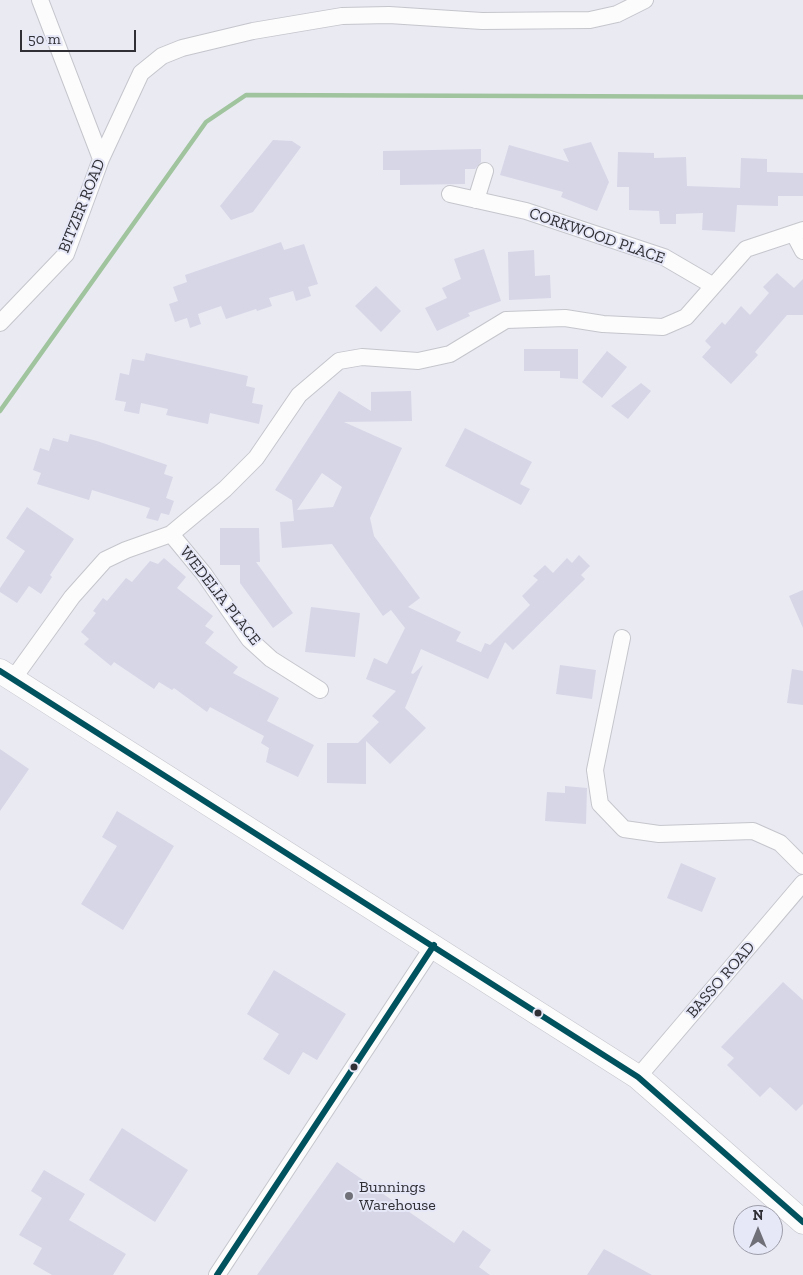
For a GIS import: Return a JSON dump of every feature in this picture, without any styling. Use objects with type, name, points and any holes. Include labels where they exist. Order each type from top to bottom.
[{"type":"highway","points":[[6,675],[434,946],[638,1078],[728,1153],[803,1222]]},
{"type":"street","points":[[40,0],[101,159]]},
{"type":"street","name":"BITZER ROAD","points":[[0,323],[66,254],[101,159],[141,72],[162,56],[182,48],[298,22],[351,16],[482,21],[590,20],[616,14],[645,0]]},
{"type":"street","points":[[476,200],[485,171]]},
{"type":"street","name":"CORKWOOD PLACE","points":[[450,194],[526,211],[664,257],[712,285]]},
{"type":"street","points":[[6,675],[105,560],[126,550],[171,534],[225,489],[256,458],[299,395],[339,361],[362,357],[418,360],[450,354],[506,320],[565,318],[603,324],[663,328],[686,317],[712,285],[746,250],[799,232],[803,251]]},
{"type":"street","name":"WEDELIA PLACE","points":[[171,534],[204,574],[248,639],[271,659],[320,690]]},
{"type":"street","points":[[622,638],[595,770],[600,804],[624,829],[659,834],[753,831],[780,843],[803,866]]},
{"type":"street","name":"BASSO ROAD","points":[[638,1078],[803,883]]},
{"type":"street","points":[[217,1275],[434,946]]},
{"type":"building","points":[[273,140],[292,141],[301,147],[253,212],[231,220],[220,206]]},
{"type":"building","points":[[591,142],[609,182],[597,211],[561,197],[563,192],[500,175],[509,145],[569,162],[563,149]]},
{"type":"building","points":[[481,149],[481,162],[475,169],[465,169],[465,184],[400,185],[400,170],[383,170],[383,151]]},
{"type":"building","points":[[618,152],[654,153],[654,158],[686,157],[687,186],[740,188],[741,158],[767,159],[767,172],[803,173],[803,196],[778,196],[778,206],[737,205],[735,232],[702,230],[703,213],[676,214],[676,224],[660,224],[659,211],[629,210],[629,187],[617,187]]},
{"type":"building","points":[[281,242],[284,250],[304,244],[318,284],[308,287],[311,296],[296,301],[293,291],[269,298],[272,306],[226,319],[221,306],[198,314],[201,324],[190,328],[187,318],[175,322],[169,304],[178,301],[173,287],[187,282],[185,275]]},
{"type":"building","points":[[484,249],[501,301],[468,313],[470,316],[437,331],[425,308],[447,298],[442,288],[461,279],[454,259]]},
{"type":"building","points":[[534,250],[535,276],[550,275],[551,298],[509,300],[508,252]]},
{"type":"building","points":[[777,273],[794,288],[803,279],[803,315],[787,315],[755,352],[758,355],[731,384],[702,357],[711,347],[705,341],[722,322],[725,325],[741,306],[750,315],[769,293],[763,287]]},
{"type":"building","points":[[376,286],[401,311],[381,332],[355,306]]},
{"type":"building","points":[[524,349],[578,349],[578,379],[560,378],[560,371],[524,371]]},
{"type":"building","points":[[607,351],[627,367],[602,398],[582,382]]},
{"type":"building","points":[[146,353],[248,376],[246,386],[255,388],[252,403],[263,405],[259,424],[210,413],[208,424],[166,415],[168,409],[141,403],[139,414],[124,411],[126,402],[115,400],[120,373],[129,375],[132,359],[144,361]]},
{"type":"building","points":[[641,383],[651,391],[628,419],[611,406]]},
{"type":"building","points":[[339,391],[371,411],[371,392],[411,391],[412,421],[344,422],[402,448],[370,518],[374,536],[420,598],[408,607],[461,632],[456,641],[481,652],[485,643],[490,645],[530,605],[522,596],[538,580],[533,576],[545,565],[553,573],[567,558],[572,563],[579,555],[590,566],[581,575],[585,579],[513,650],[505,642],[488,679],[421,649],[411,673],[413,674],[423,665],[405,708],[426,728],[390,764],[366,741],[366,784],[327,783],[327,743],[358,743],[379,722],[372,716],[396,691],[366,679],[374,658],[387,664],[405,628],[391,610],[383,616],[332,544],[282,548],[280,522],[294,521],[292,500],[275,490]],"holes":[[[322,473],[342,487],[333,507],[297,510]]]},
{"type":"building","points":[[465,428],[532,462],[520,484],[530,489],[521,505],[445,466]]},
{"type":"building","points":[[70,434],[97,441],[167,465],[164,474],[173,477],[166,498],[174,501],[169,515],[161,513],[158,521],[146,518],[150,508],[92,490],[89,500],[37,484],[41,473],[33,470],[40,448],[49,451],[53,438],[68,442]]},
{"type":"building","points":[[27,507],[74,539],[50,575],[52,577],[41,594],[29,586],[17,603],[0,592],[0,588],[25,551],[6,538]]},
{"type":"building","points":[[220,528],[259,528],[260,562],[256,562],[293,613],[273,628],[240,583],[240,565],[220,565]]},
{"type":"building","points":[[164,558],[186,577],[177,588],[213,616],[205,626],[214,632],[205,643],[238,667],[233,673],[279,698],[267,721],[314,745],[298,777],[266,762],[269,748],[261,743],[264,736],[210,707],[207,712],[174,688],[172,690],[159,682],[154,689],[114,662],[111,666],[84,644],[89,639],[81,632],[96,613],[93,611],[103,598],[107,601],[126,578],[132,582],[150,561],[158,564]]},
{"type":"building","points":[[803,590],[803,628],[789,596]]},
{"type":"building","points":[[311,607],[360,613],[355,657],[305,652]]},
{"type":"building","points":[[560,665],[596,670],[592,699],[556,694]]},
{"type":"building","points":[[792,669],[803,671],[803,705],[787,703]]},
{"type":"building","points":[[0,749],[29,769],[0,811]]},
{"type":"building","points":[[565,786],[587,788],[586,824],[545,821],[547,792],[565,793]]},
{"type":"building","points":[[117,811],[174,846],[123,930],[81,904],[117,846],[102,837]]},
{"type":"building","points":[[681,863],[716,878],[702,912],[667,898]]},
{"type":"building","points":[[274,970],[346,1014],[317,1060],[303,1052],[289,1075],[263,1059],[279,1034],[247,1014]]},
{"type":"building","points":[[783,982],[803,1000],[803,1104],[796,1111],[770,1087],[760,1097],[727,1065],[734,1058],[721,1047]]},
{"type":"building","points":[[122,1128],[188,1170],[155,1222],[89,1180]]},
{"type":"building","name":"Bunnings Warehouse","points":[[337,1162],[454,1243],[463,1230],[491,1250],[479,1267],[490,1275],[257,1275]]},
{"type":"building","points":[[44,1170],[85,1194],[69,1220],[126,1254],[113,1275],[52,1275],[33,1264],[42,1248],[19,1235],[42,1198],[31,1191]]},
{"type":"building","points":[[604,1249],[652,1275],[587,1275]]},
{"type":"waterway","points":[[0,411],[206,122],[246,95],[803,97]]},
{"type":"transit line","points":[[0,671],[638,1077],[803,1222]]},
{"type":"transit line","points":[[217,1275],[434,945]]},
{"type":"place","name":"Bunnings Warehouse","points":[[349,1196]]}]
